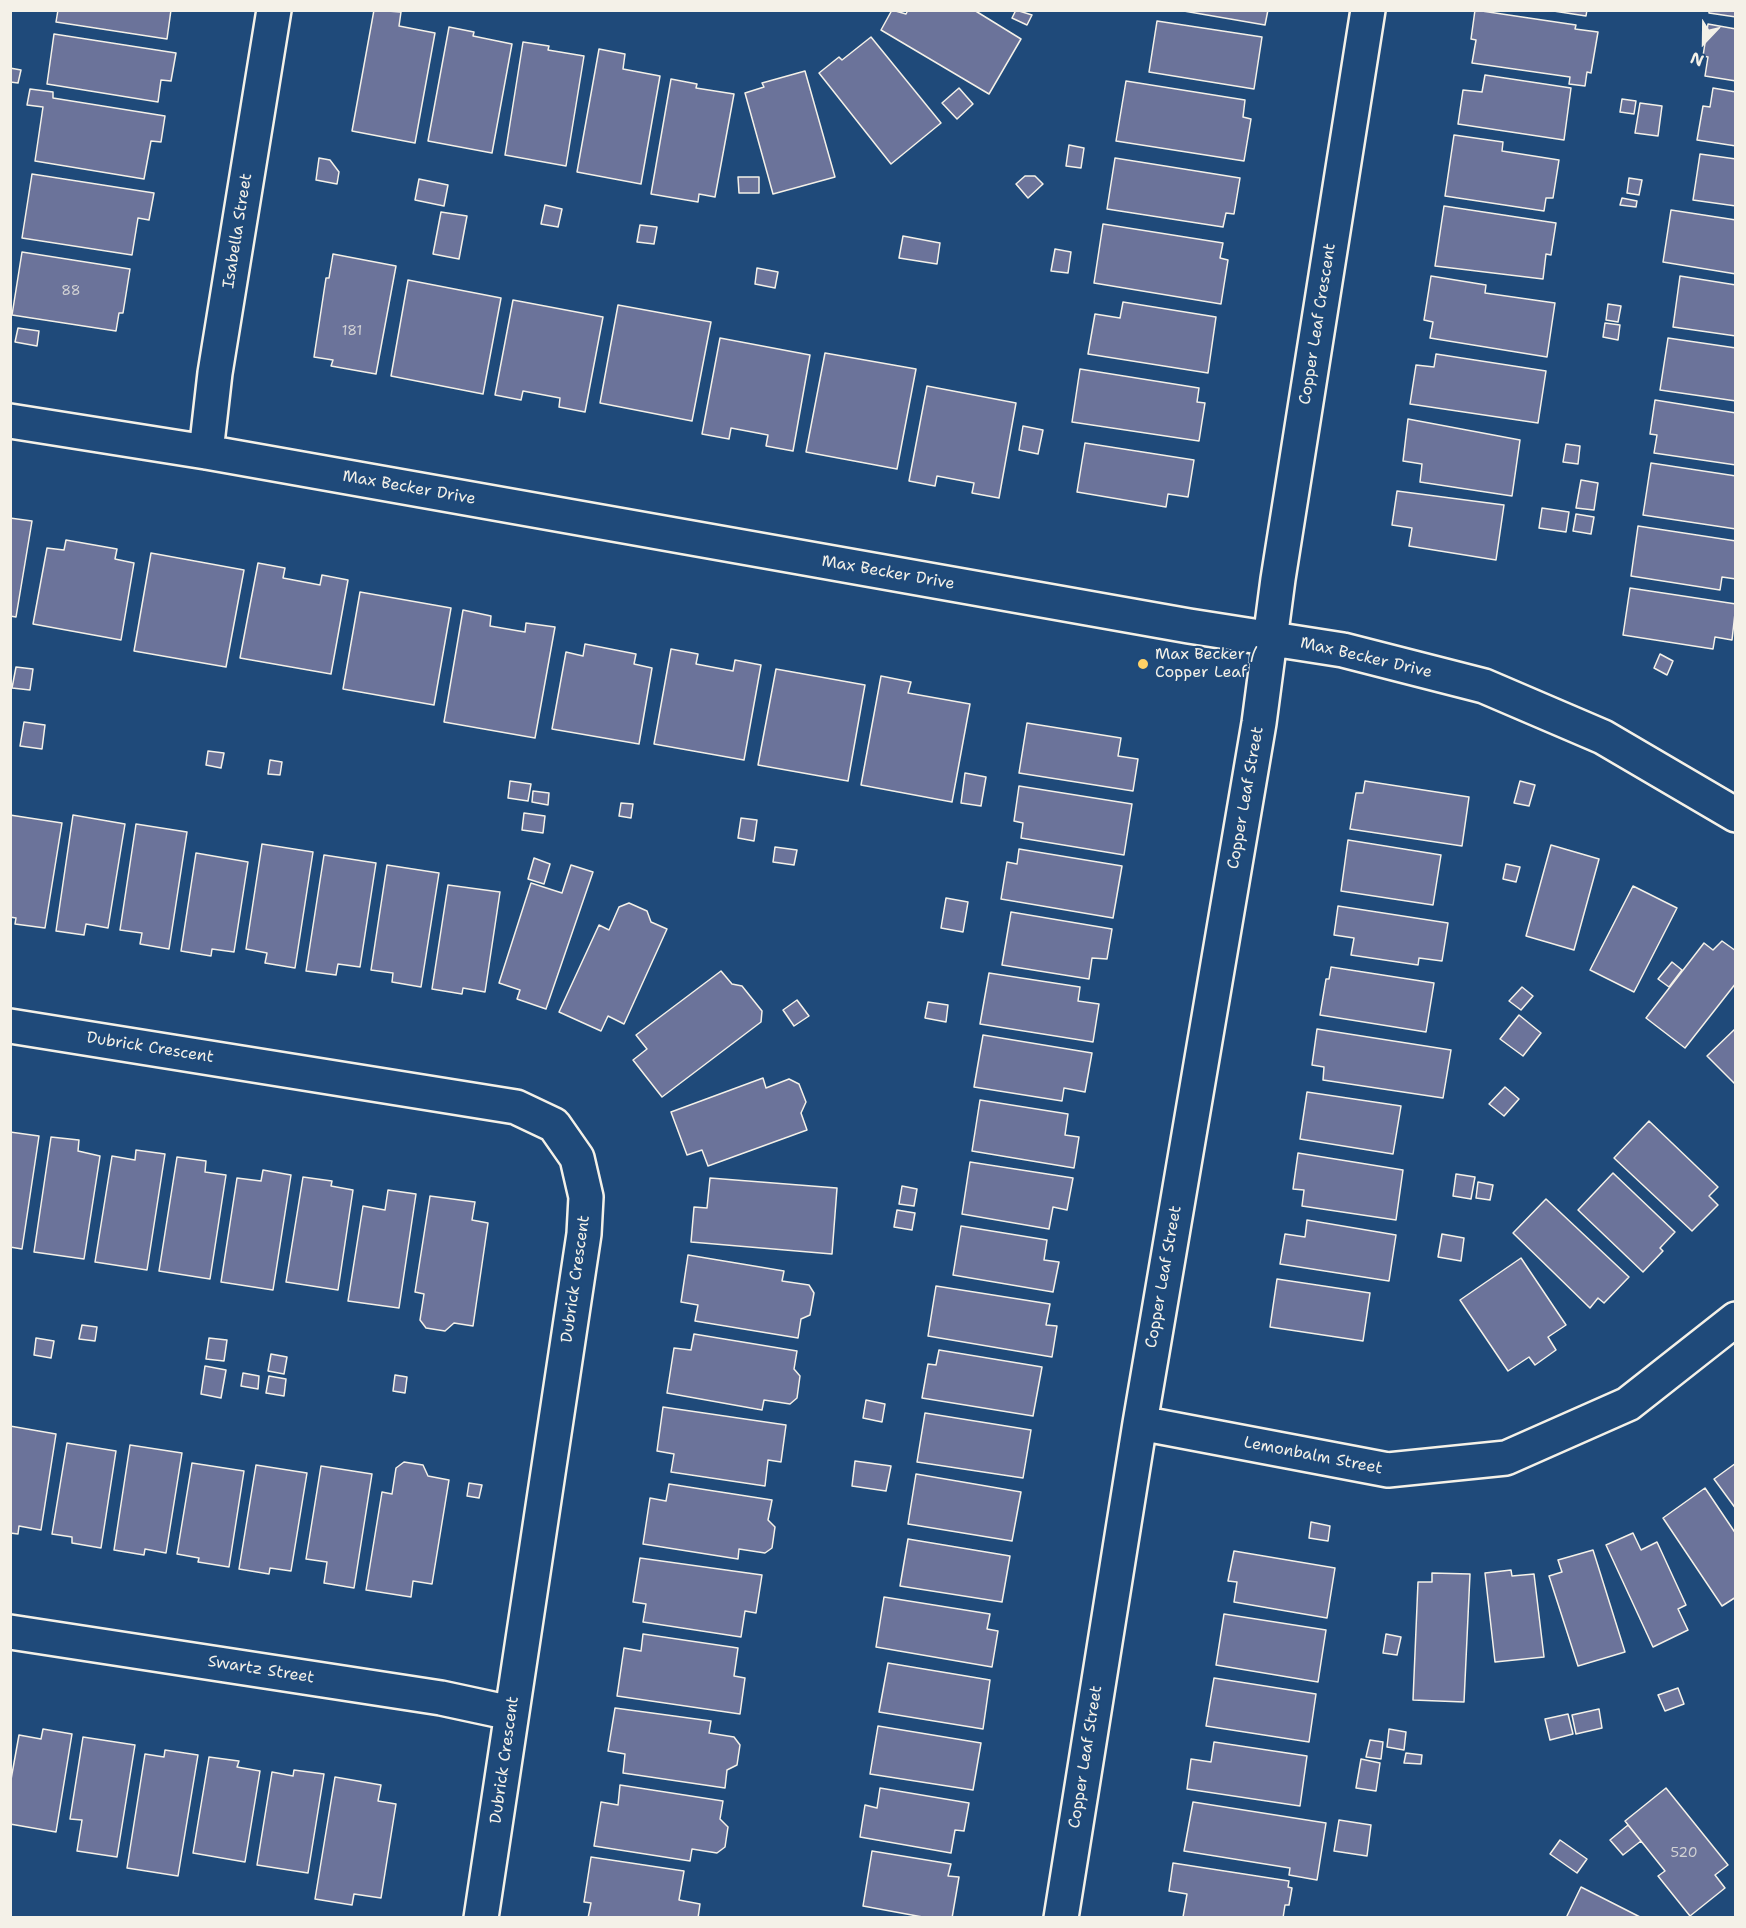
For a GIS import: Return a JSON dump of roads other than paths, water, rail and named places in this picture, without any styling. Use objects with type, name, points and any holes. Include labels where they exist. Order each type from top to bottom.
[{"type":"street","name":"Isabella Street","points":[[206,452],[215,373],[274,10]]},
{"type":"street","name":"Copper Leaf Crescent","points":[[1269,637],[1368,10]]},
{"type":"street","name":"Max Becker Drive","points":[[10,421],[206,452],[1189,626],[1343,650],[1484,686],[1603,736],[1736,815]]},
{"type":"street","name":"Copper Leaf Street","points":[[1061,1917],[1140,1423],[1259,723],[1269,637]]},
{"type":"street","name":"Dubrick Crescent","points":[[10,1026],[516,1107],[554,1125],[577,1158],[586,1197],[584,1234],[481,1917]]},
{"type":"street","name":"Lemonbalm Street","points":[[1140,1423],[1388,1470],[1506,1458],[1628,1404],[1736,1319]]},
{"type":"street","name":"Swartz Street","points":[[10,1632],[441,1698],[511,1713]]},
{"type":"place","name":"Max Becker / Copper Leaf","points":[[1143,664]]}]
